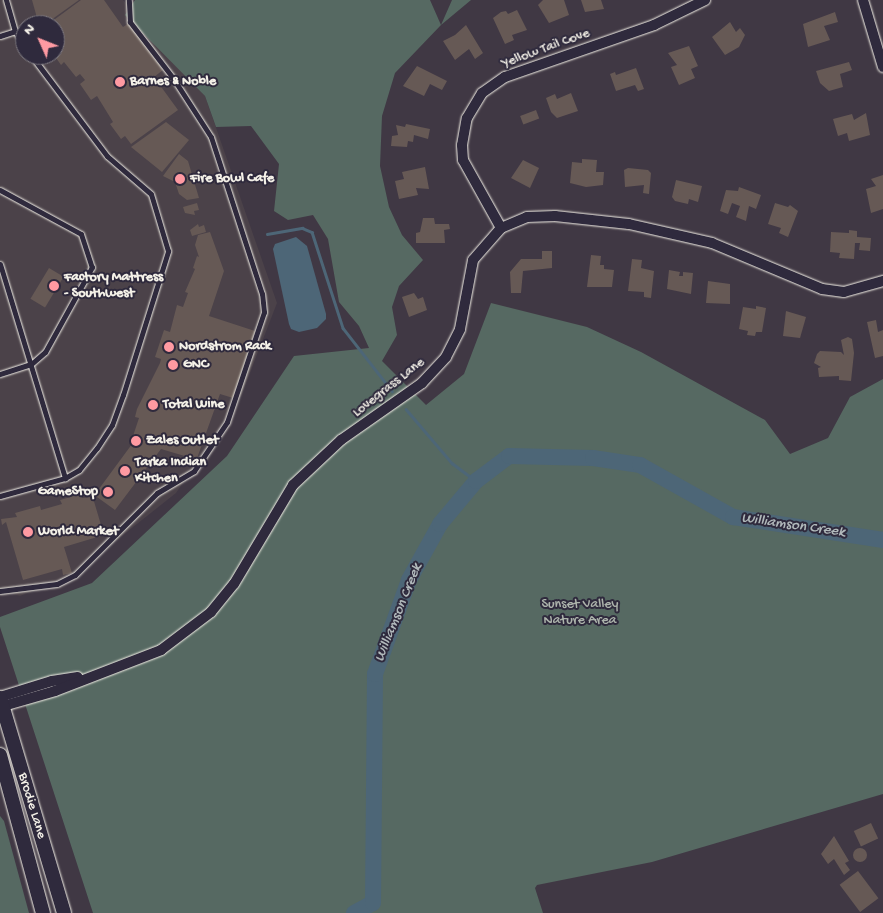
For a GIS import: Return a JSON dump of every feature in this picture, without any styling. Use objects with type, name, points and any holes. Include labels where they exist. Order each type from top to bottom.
[{"type":"main road","name":"Brodie Lane","points":[[1,702],[64,913]]},
{"type":"main road","name":"Brodie Lane","points":[[0,755],[43,913]]},
{"type":"street","name":"Yellow Tail Cove","points":[[501,228],[463,160],[462,145],[467,118],[482,93],[505,77],[661,22],[705,0]]},
{"type":"street","points":[[863,0],[883,67]]},
{"type":"street","name":"Lovegrass Lane","points":[[1,702],[55,691],[89,676],[161,650],[195,627],[234,584],[293,485],[341,440],[434,373],[456,343],[473,260],[501,228],[527,217],[555,216],[629,224],[712,243],[822,289],[844,292],[883,281]]},
{"type":"lane","points":[[0,36],[15,31],[6,0]]},
{"type":"lane","points":[[0,591],[57,584],[75,575],[157,493],[194,471],[227,422],[264,312],[262,294],[211,137],[173,78],[130,22],[129,0]]},
{"type":"lane","points":[[0,496],[65,478],[79,470],[112,425],[168,257],[168,246],[151,194],[104,152],[39,65]]},
{"type":"lane","points":[[0,190],[81,234],[92,267],[44,352],[31,364],[0,374]]},
{"type":"lane","points":[[0,264],[65,478]]},
{"type":"shaded area","points":[[0,0],[123,0],[205,96],[277,303],[241,396],[176,493],[74,574],[20,596],[0,590]]},
{"type":"green space","name":"Sunset Valley Nature Area","points":[[135,0],[430,0],[441,25],[395,73],[382,116],[380,166],[389,207],[402,235],[423,260],[399,286],[392,307],[397,335],[382,361],[426,405],[464,374],[491,303],[587,327],[641,352],[765,420],[790,454],[828,438],[850,397],[883,379],[883,794],[652,862],[537,885],[535,888],[543,913],[93,913],[0,627],[0,617],[92,583],[227,456],[294,356],[369,348],[359,326],[339,302],[328,239],[313,215],[288,220],[274,211],[279,164],[251,126],[216,127],[205,96],[125,15]]},
{"type":"green space","points":[[452,0],[471,0],[441,25]]},
{"type":"green space","points":[[0,816],[4,821],[29,913],[0,913]]},
{"type":"water","points":[[296,237],[307,246],[326,314],[326,319],[317,328],[299,332],[291,329],[289,324],[273,249],[275,244]]},
{"type":"building","points":[[32,0],[79,0],[58,15],[36,15]]},
{"type":"building","name":"Barnes & Noble","points":[[81,0],[104,0],[123,27],[129,23],[163,70],[154,77],[178,110],[131,144],[125,136],[121,139],[110,124],[113,122],[97,96],[91,100],[80,84],[85,80],[80,74],[76,77],[65,63],[65,15],[61,15]]},
{"type":"building","points":[[543,0],[564,0],[569,15],[549,23],[538,5]]},
{"type":"building","points":[[581,0],[601,0],[604,9],[585,12]]},
{"type":"building","points":[[517,10],[527,30],[512,35],[514,40],[505,44],[493,18],[501,12],[506,11],[508,14]]},
{"type":"building","points":[[835,12],[838,22],[824,26],[830,40],[808,47],[803,24]]},
{"type":"building","points":[[730,22],[736,32],[740,28],[745,35],[739,47],[725,55],[712,37]]},
{"type":"building","points":[[466,25],[483,53],[475,59],[469,49],[455,60],[443,41],[455,35]]},
{"type":"building","points":[[689,46],[698,66],[691,69],[695,78],[679,85],[671,67],[677,65],[668,53]]},
{"type":"building","points":[[849,62],[852,70],[840,74],[843,87],[829,91],[820,83],[816,71]]},
{"type":"building","points":[[417,66],[447,81],[442,90],[430,84],[424,96],[403,86]]},
{"type":"building","points":[[636,68],[644,89],[638,91],[635,85],[616,91],[610,74],[615,72],[616,75]]},
{"type":"building","points":[[571,93],[578,111],[557,118],[551,112],[546,98],[555,94],[557,99]]},
{"type":"building","points":[[536,110],[539,118],[523,124],[520,116]]},
{"type":"building","points":[[866,113],[870,135],[849,141],[847,133],[838,136],[833,119],[852,114],[854,120]]},
{"type":"building","points":[[166,122],[189,140],[162,172],[131,147]]},
{"type":"building","points":[[406,124],[430,129],[428,139],[414,135],[413,142],[408,141],[407,147],[391,146],[392,136],[398,135],[396,125],[405,127]]},
{"type":"building","name":"Fire Bowl Cafe","points":[[179,154],[188,161],[199,198],[187,200],[179,194],[175,182],[163,176]]},
{"type":"building","points":[[582,159],[597,160],[596,172],[604,172],[603,185],[586,187],[570,183],[572,162],[582,163]]},
{"type":"building","points":[[523,160],[539,168],[530,188],[511,178]]},
{"type":"building","points":[[425,167],[429,189],[416,188],[418,195],[399,199],[395,181],[404,179],[402,172]]},
{"type":"building","points":[[628,168],[648,170],[651,173],[649,194],[643,193],[644,185],[625,187],[624,170]]},
{"type":"building","points":[[883,175],[883,209],[871,213],[866,189],[876,186],[871,179]]},
{"type":"building","points":[[676,180],[702,186],[698,202],[689,199],[688,204],[675,201],[672,197]]},
{"type":"building","points":[[739,187],[761,195],[756,209],[749,206],[746,221],[736,217],[740,206],[732,203],[728,214],[720,211],[726,190],[738,191]]},
{"type":"building","points":[[197,203],[199,210],[194,211],[195,215],[185,213],[183,207]]},
{"type":"building","points":[[775,203],[788,207],[790,205],[798,211],[788,237],[779,233],[781,228],[768,224]]},
{"type":"building","points":[[423,218],[434,218],[435,224],[449,224],[450,229],[444,230],[445,243],[416,243],[416,233],[420,232]]},
{"type":"building","points":[[198,224],[199,227],[204,225],[206,232],[192,236],[190,230]]},
{"type":"building","points":[[849,230],[857,231],[857,237],[871,238],[870,251],[859,250],[860,243],[855,243],[854,259],[839,258],[840,253],[830,252],[831,232],[849,233]]},
{"type":"building","points":[[210,232],[224,271],[209,316],[255,331],[233,398],[220,394],[195,464],[188,457],[161,449],[115,510],[97,497],[93,498],[104,535],[64,547],[72,573],[63,575],[62,569],[23,580],[6,522],[2,525],[1,519],[17,517],[15,513],[40,506],[41,510],[62,504],[60,500],[81,494],[82,498],[93,497],[135,440],[132,439],[139,418],[135,417],[137,409],[160,363],[161,359],[155,357],[164,330],[170,332],[177,305],[183,307],[188,293],[185,292],[195,269],[193,268],[197,256],[199,257],[195,245],[198,235]]},
{"type":"building","points":[[542,251],[552,251],[552,268],[523,271],[521,293],[511,293],[510,272],[521,259],[542,259]]},
{"type":"building","points":[[591,255],[601,256],[600,265],[604,265],[604,269],[614,270],[612,287],[587,287]]},
{"type":"building","points":[[632,259],[642,260],[641,268],[654,271],[651,298],[644,297],[644,292],[628,291]]},
{"type":"building","points":[[49,268],[64,277],[45,308],[30,299]]},
{"type":"building","points":[[669,270],[680,272],[679,276],[683,276],[683,272],[693,273],[691,294],[667,289]]},
{"type":"building","points":[[708,281],[730,284],[730,304],[706,303]]},
{"type":"building","points":[[414,293],[418,299],[423,297],[427,310],[409,317],[402,297]]},
{"type":"building","points":[[756,306],[766,308],[762,332],[756,332],[755,336],[747,335],[748,331],[739,329],[743,307],[756,309]]},
{"type":"building","points":[[786,311],[806,317],[800,338],[783,336]]},
{"type":"building","points":[[876,320],[878,332],[883,330],[883,356],[875,358],[867,322]]},
{"type":"building","points":[[848,337],[852,339],[854,353],[851,381],[839,380],[839,376],[819,377],[818,368],[821,367],[814,363],[817,354],[820,351],[841,352],[844,355],[841,340]]},
{"type":"building","points":[[871,823],[878,838],[861,846],[854,831]]},
{"type":"building","points":[[834,836],[849,861],[845,863],[850,870],[844,875],[834,859],[828,864],[821,854]]},
{"type":"building","points":[[857,848],[863,848],[867,855],[863,862],[857,862],[853,858],[853,852]]},
{"type":"building","points":[[858,871],[878,898],[860,912],[840,885]]},
{"type":"waterway","points":[[267,234],[302,228],[312,232],[343,328],[392,391]]},
{"type":"waterway","points":[[406,409],[452,463],[476,481]]},
{"type":"waterway","name":"Williamson Creek","points":[[354,913],[373,903],[375,674],[409,580],[440,524],[476,481],[509,456],[593,458],[640,465],[733,517],[883,540]]},
{"type":"place","name":"Barnes & Noble","points":[[120,82]]},
{"type":"place","name":"Fire Bowl Cafe","points":[[180,179]]},
{"type":"place","name":"Factory Mattress - Southwest","points":[[54,286]]},
{"type":"place","name":"Nordstrom Rack","points":[[169,347]]},
{"type":"place","name":"GNC","points":[[173,365]]},
{"type":"place","name":"Total Wine","points":[[153,405]]},
{"type":"place","name":"Zales Outlet","points":[[136,441]]},
{"type":"place","name":"Tarka Indian Kitchen","points":[[125,471]]},
{"type":"place","name":"GameStop","points":[[108,492]]},
{"type":"place","name":"World Market","points":[[28,532]]}]
